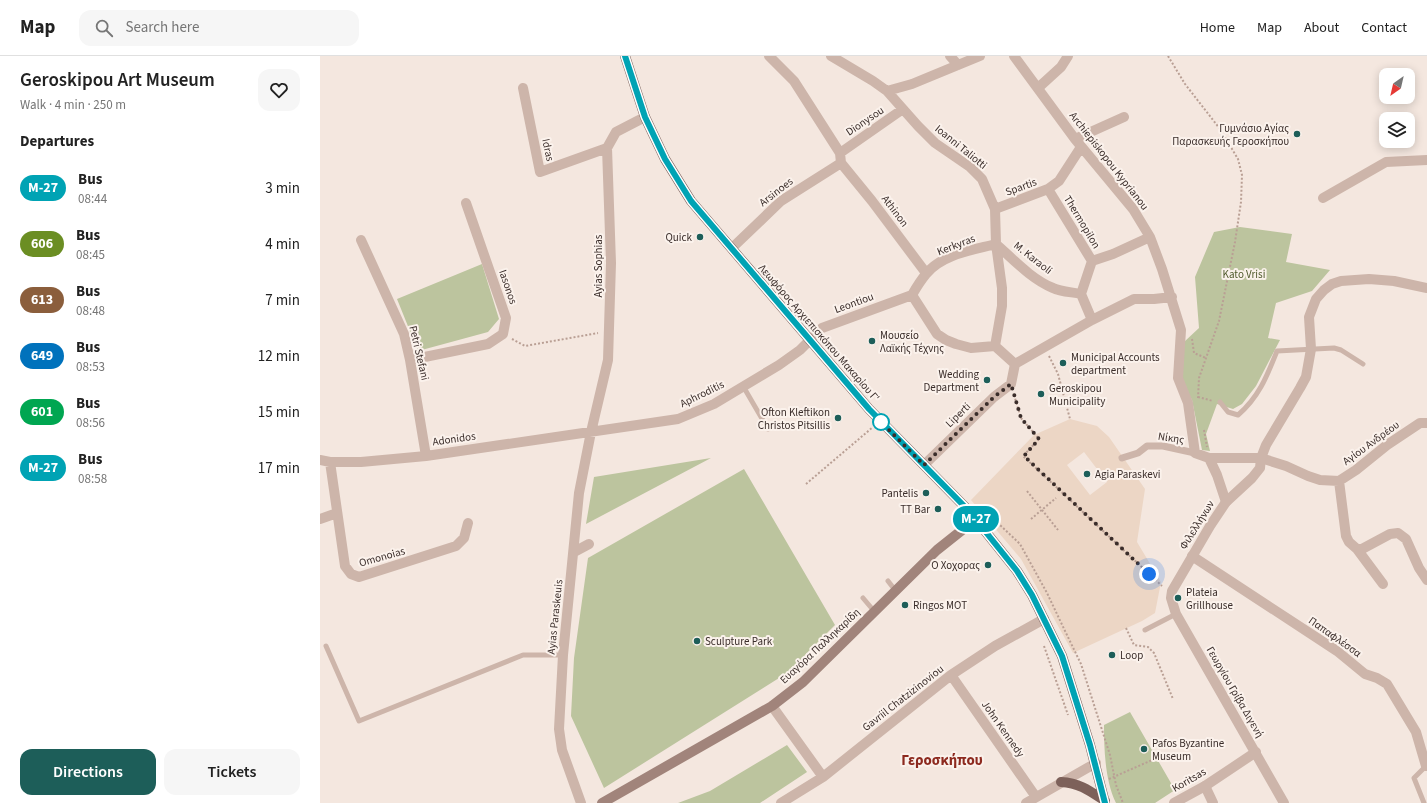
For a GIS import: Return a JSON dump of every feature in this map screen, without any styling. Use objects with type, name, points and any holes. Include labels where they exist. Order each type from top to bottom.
[{"type":"main road","name":"Λεωφόρος Αρχιεπισκόπου Μακαρίου Γ'","points":[[625,56],[645,117],[665,159],[691,201],[880,421],[976,519],[1017,571],[1032,595],[1062,656],[1096,763],[1105,802]]},
{"type":"main road","name":"Ευαγόρα Παλληκαρίδη","points":[[602,803],[772,706],[802,682],[937,550],[976,519]]},
{"type":"main road","points":[[1061,782],[1080,785],[1105,802]]},
{"type":"street","name":"Athinon","points":[[769,56],[794,80],[840,158],[862,190],[872,201],[926,273]]},
{"type":"street","name":"Ioanni Taliotti","points":[[831,56],[887,91],[935,143],[970,166],[982,179],[995,209],[996,244],[1002,288],[1002,306],[995,346]]},
{"type":"street","points":[[950,56],[958,65]]},
{"type":"street","points":[[887,91],[912,84],[980,56]]},
{"type":"street","name":"Archiepiskopou Kyprianou","points":[[1014,56],[1078,143],[1133,209],[1150,237],[1172,297],[1181,330],[1178,378],[1188,403],[1195,453]]},
{"type":"street","points":[[1038,88],[1061,67],[1068,56]]},
{"type":"street","name":"Idras","points":[[523,88],[540,172],[606,148]]},
{"type":"street","name":"Dionysou","points":[[840,158],[903,109]]},
{"type":"street","points":[[606,148],[616,132],[645,117]]},
{"type":"street","points":[[1078,143],[1124,117]]},
{"type":"street","name":"Spartis","points":[[995,209],[1048,189],[1058,181],[1078,143]]},
{"type":"street","name":"Ayias Sophias","points":[[591,432],[608,360],[611,263],[606,148]]},
{"type":"street","name":"Arsinoes","points":[[732,248],[781,201],[840,158]]},
{"type":"street","points":[[1323,198],[1386,162],[1427,160]]},
{"type":"street","name":"Thermopilon","points":[[1048,189],[1092,261],[1081,294]]},
{"type":"street","name":"Iasonos","points":[[466,203],[506,318],[503,334]]},
{"type":"street","points":[[1092,261],[1113,254],[1150,237]]},
{"type":"street","name":"Petri Stefani","points":[[361,240],[404,334],[410,360],[426,456]]},
{"type":"street","name":"Kerkyras","points":[[926,273],[937,264],[948,258],[996,244]]},
{"type":"street","name":"M. Karaoli","points":[[996,244],[1018,263],[1054,289],[1081,294]]},
{"type":"street","points":[[926,273],[912,294],[937,334],[946,340],[971,348],[995,346],[1015,364]]},
{"type":"street","name":"Φιλελλήνων","points":[[1172,593],[1192,556],[1226,502],[1260,468],[1261,458],[1266,445],[1306,376],[1311,349],[1309,321],[1311,310],[1316,299],[1332,284],[1341,281],[1376,279],[1427,288]]},
{"type":"street","name":"Leontiou","points":[[809,340],[822,328],[912,294]]},
{"type":"street","points":[[1081,294],[1092,320]]},
{"type":"street","points":[[1015,364],[1092,320],[1134,299],[1172,297]]},
{"type":"street","points":[[410,360],[488,344],[503,334]]},
{"type":"street","name":"Aphroditis","points":[[591,432],[678,419],[714,404],[800,350],[809,340]]},
{"type":"street","points":[[1011,384],[1015,364]]},
{"type":"street","name":"Liperti","points":[[924,465],[994,397],[1011,384]]},
{"type":"street","name":"Αγίου Ανδρέου","points":[[1195,453],[1209,458],[1261,458],[1286,466],[1320,480],[1339,481],[1356,470],[1387,444],[1420,423],[1427,423]]},
{"type":"street","name":"Adonidos","points":[[325,461],[361,462],[426,456],[591,432]]},
{"type":"street","name":"Ayias Paraskeuis","points":[[581,803],[562,750],[559,729],[563,654],[579,493],[591,432]]},
{"type":"street","name":"Νίκης","points":[[1122,458],[1138,453],[1147,446],[1163,446],[1195,453]]},
{"type":"street","points":[[1209,458],[1217,475],[1226,502]]},
{"type":"street","name":"Omonoias","points":[[325,461],[337,513],[345,566],[351,574],[359,577],[456,546],[464,538],[468,523]]},
{"type":"street","points":[[1339,481],[1346,536],[1349,542],[1357,549],[1383,584]]},
{"type":"street","points":[[320,519],[337,513]]},
{"type":"street","points":[[1357,549],[1362,549],[1390,534],[1398,533],[1406,539],[1419,568],[1427,580]]},
{"type":"street","points":[[574,552],[589,544]]},
{"type":"street","name":"Παπαφλέσσα","points":[[1192,556],[1338,651],[1365,674],[1377,678],[1387,684],[1416,732],[1426,766]]},
{"type":"street","name":"Γεωργίου Γρίβα Διγενή","points":[[1172,593],[1173,605],[1176,614],[1284,803]]},
{"type":"street","name":"Gavriil Chatzizinoviou","points":[[781,803],[823,777],[951,675],[995,646],[1044,619]]},
{"type":"street","name":"John Kennedy","points":[[951,675],[1036,797]]},
{"type":"street","points":[[772,706],[823,777]]},
{"type":"street","name":"Koritsas","points":[[1174,803],[1205,786],[1256,752]]},
{"type":"street","points":[[1026,803],[1096,763]]},
{"type":"street","points":[[1205,786],[1212,803]]},
{"type":"lane","points":[[1220,402],[1228,412],[1238,415],[1249,405],[1264,383],[1277,351],[1338,349],[1363,364]]},
{"type":"lane","points":[[743,386],[768,429]]},
{"type":"lane","points":[[888,581],[895,590]]},
{"type":"lane","points":[[863,598],[874,611]]},
{"type":"lane","points":[[1145,630],[1176,614]]},
{"type":"lane","points":[[326,646],[359,721],[523,655],[563,654]]},
{"type":"lane","points":[[1424,803],[1414,778],[1426,766]]},
{"type":"path","points":[[1168,56],[1185,84],[1220,129],[1238,159],[1242,176],[1241,202],[1235,242],[1219,321],[1199,378]]},
{"type":"path","points":[[503,334],[525,346],[609,331]]},
{"type":"path","points":[[1045,348],[1058,374],[1070,419]]},
{"type":"path","points":[[1194,353],[1206,358]]},
{"type":"path","points":[[1011,384],[1021,418],[1039,439],[1024,456],[1172,593]]},
{"type":"path","points":[[1198,397],[1220,402]]},
{"type":"path","points":[[806,484],[880,421]]},
{"type":"path","points":[[1027,491],[1058,530]]},
{"type":"path","points":[[1031,519],[1056,498]]},
{"type":"path","points":[[1126,628],[1134,645],[1148,647],[1154,653],[1174,699]]},
{"type":"path","points":[[1043,644],[1068,716]]},
{"type":"path","points":[[1101,782],[1114,778],[1159,757]]},
{"type":"green space","name":"Kato Vrisi","points":[[1240,227],[1292,234],[1286,262],[1330,270],[1312,291],[1276,303],[1268,338],[1280,340],[1256,386],[1242,404],[1233,409],[1217,404],[1206,434],[1210,451],[1202,450],[1192,400],[1182,383],[1184,342],[1199,328],[1195,277],[1214,232]]},
{"type":"green space","points":[[482,264],[499,319],[488,332],[418,351],[397,299]]},
{"type":"green space","points":[[711,458],[586,524],[594,477]]},
{"type":"green space","name":"Sculpture Park","points":[[744,469],[835,625],[787,673],[604,788],[571,716],[574,658],[588,558]]},
{"type":"green space","points":[[1130,712],[1175,790],[1155,803],[1116,803],[1109,785],[1105,754],[1104,725]]},
{"type":"green space","points":[[787,745],[807,772],[760,803],[678,803],[710,791]]},
{"type":"shaded area","points":[[1070,419],[1097,426],[1109,437],[1145,489],[1137,542],[1161,582],[1155,613],[1142,621],[1073,653],[1021,559],[971,500],[1034,435]],"holes":[[[1084,452],[1107,482],[1090,495],[1067,465]]]},
{"type":"bus line","name":"M-27","points":[[625,56],[645,117],[665,159],[691,201],[869,409],[969,511],[1017,571],[1032,595],[1062,656],[1101,782],[1105,803]]},
{"type":"place","name":"Γυμνάσιο Αγίας Παρασκευής Γεροσκήπου","points":[[1297,134]]},
{"type":"place","name":"Quick","points":[[700,237]]},
{"type":"place","name":"Μουσείο Λαϊκής Τέχνης","points":[[872,341]]},
{"type":"place","name":"Municipal Accounts department","points":[[1063,363]]},
{"type":"place","name":"Wedding Department","points":[[987,380]]},
{"type":"place","name":"Geroskipou Municipality","points":[[1041,394]]},
{"type":"place","name":"Ofton Kleftikon Christos Pitsillis","points":[[838,418]]},
{"type":"place","name":"Agia Paraskevi","points":[[1087,474]]},
{"type":"place","name":"Pantelis","points":[[926,493]]},
{"type":"place","name":"TT Bar","points":[[938,509]]},
{"type":"place","name":"Ο Χοχορας","points":[[988,565]]},
{"type":"place","name":"Plateia Grillhouse","points":[[1178,598]]},
{"type":"place","name":"Ringos MOT","points":[[905,605]]},
{"type":"place","name":"Sculpture Park","points":[[697,641]]},
{"type":"place","name":"Loop","points":[[1112,655]]},
{"type":"place","name":"Pafos Byzantine Museum","points":[[1144,749]]},
{"type":"district","name":"Γεροσκήπου","points":[[942,760]]},
{"type":"route","points":[[881,422],[880,421],[895,436],[924,465],[994,397],[1011,384],[1021,418],[1039,439],[1024,456],[1149,574]]}]
